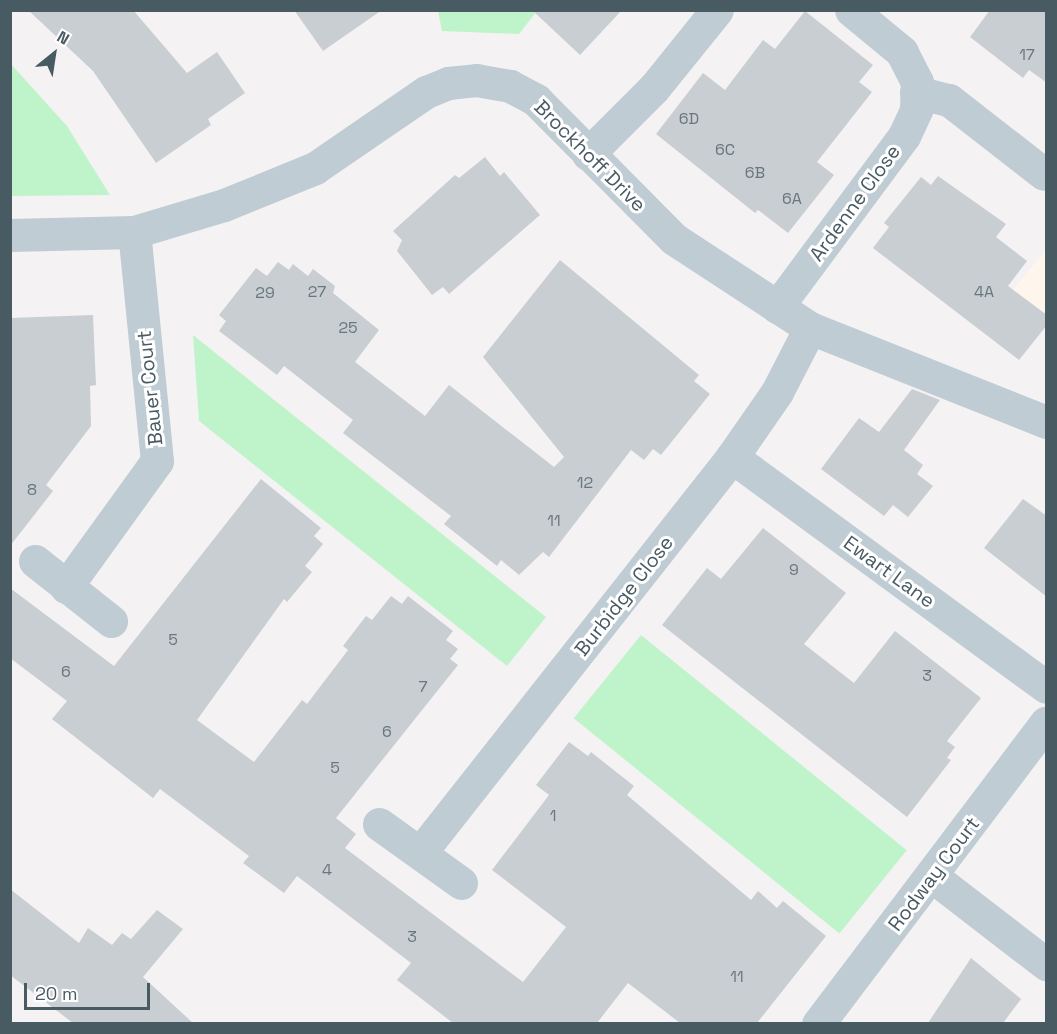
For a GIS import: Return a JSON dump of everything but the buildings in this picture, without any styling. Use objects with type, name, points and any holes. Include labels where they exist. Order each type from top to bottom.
[{"type":"street","points":[[588,154],[654,88],[717,10]]},
{"type":"street","name":"Ardenne Close","points":[[777,308],[904,136],[916,110],[917,82],[902,52],[851,10]]},
{"type":"street","name":"Brockhoff Drive","points":[[10,235],[134,232],[224,205],[315,168],[426,92],[448,83],[476,80],[510,86],[536,100],[674,239],[777,308],[810,328],[1047,422]]},
{"type":"street","points":[[916,92],[949,100],[1044,174]]},
{"type":"street","name":"Bauer Court","points":[[66,586],[157,461],[134,232]]},
{"type":"street","name":"Burbidge Close","points":[[420,853],[732,457],[777,392],[810,328]]},
{"type":"street","name":"Ewart Lane","points":[[732,457],[1047,687]]},
{"type":"street","points":[[35,561],[111,621]]},
{"type":"street","name":"Rodway Court","points":[[818,1023],[933,877],[1047,722]]},
{"type":"street","points":[[379,824],[461,883]]},
{"type":"street","points":[[933,877],[1047,964]]},
{"type":"shaded area","points":[[1046,249],[1046,326],[1008,297]]},
{"type":"green space","points":[[438,11],[537,11],[519,34],[442,31]]},
{"type":"green space","points":[[10,63],[67,126],[110,195],[11,196]]},
{"type":"green space","points":[[193,335],[546,617],[507,666],[199,421]]},
{"type":"green space","points":[[641,635],[907,850],[839,933],[574,718]]}]
